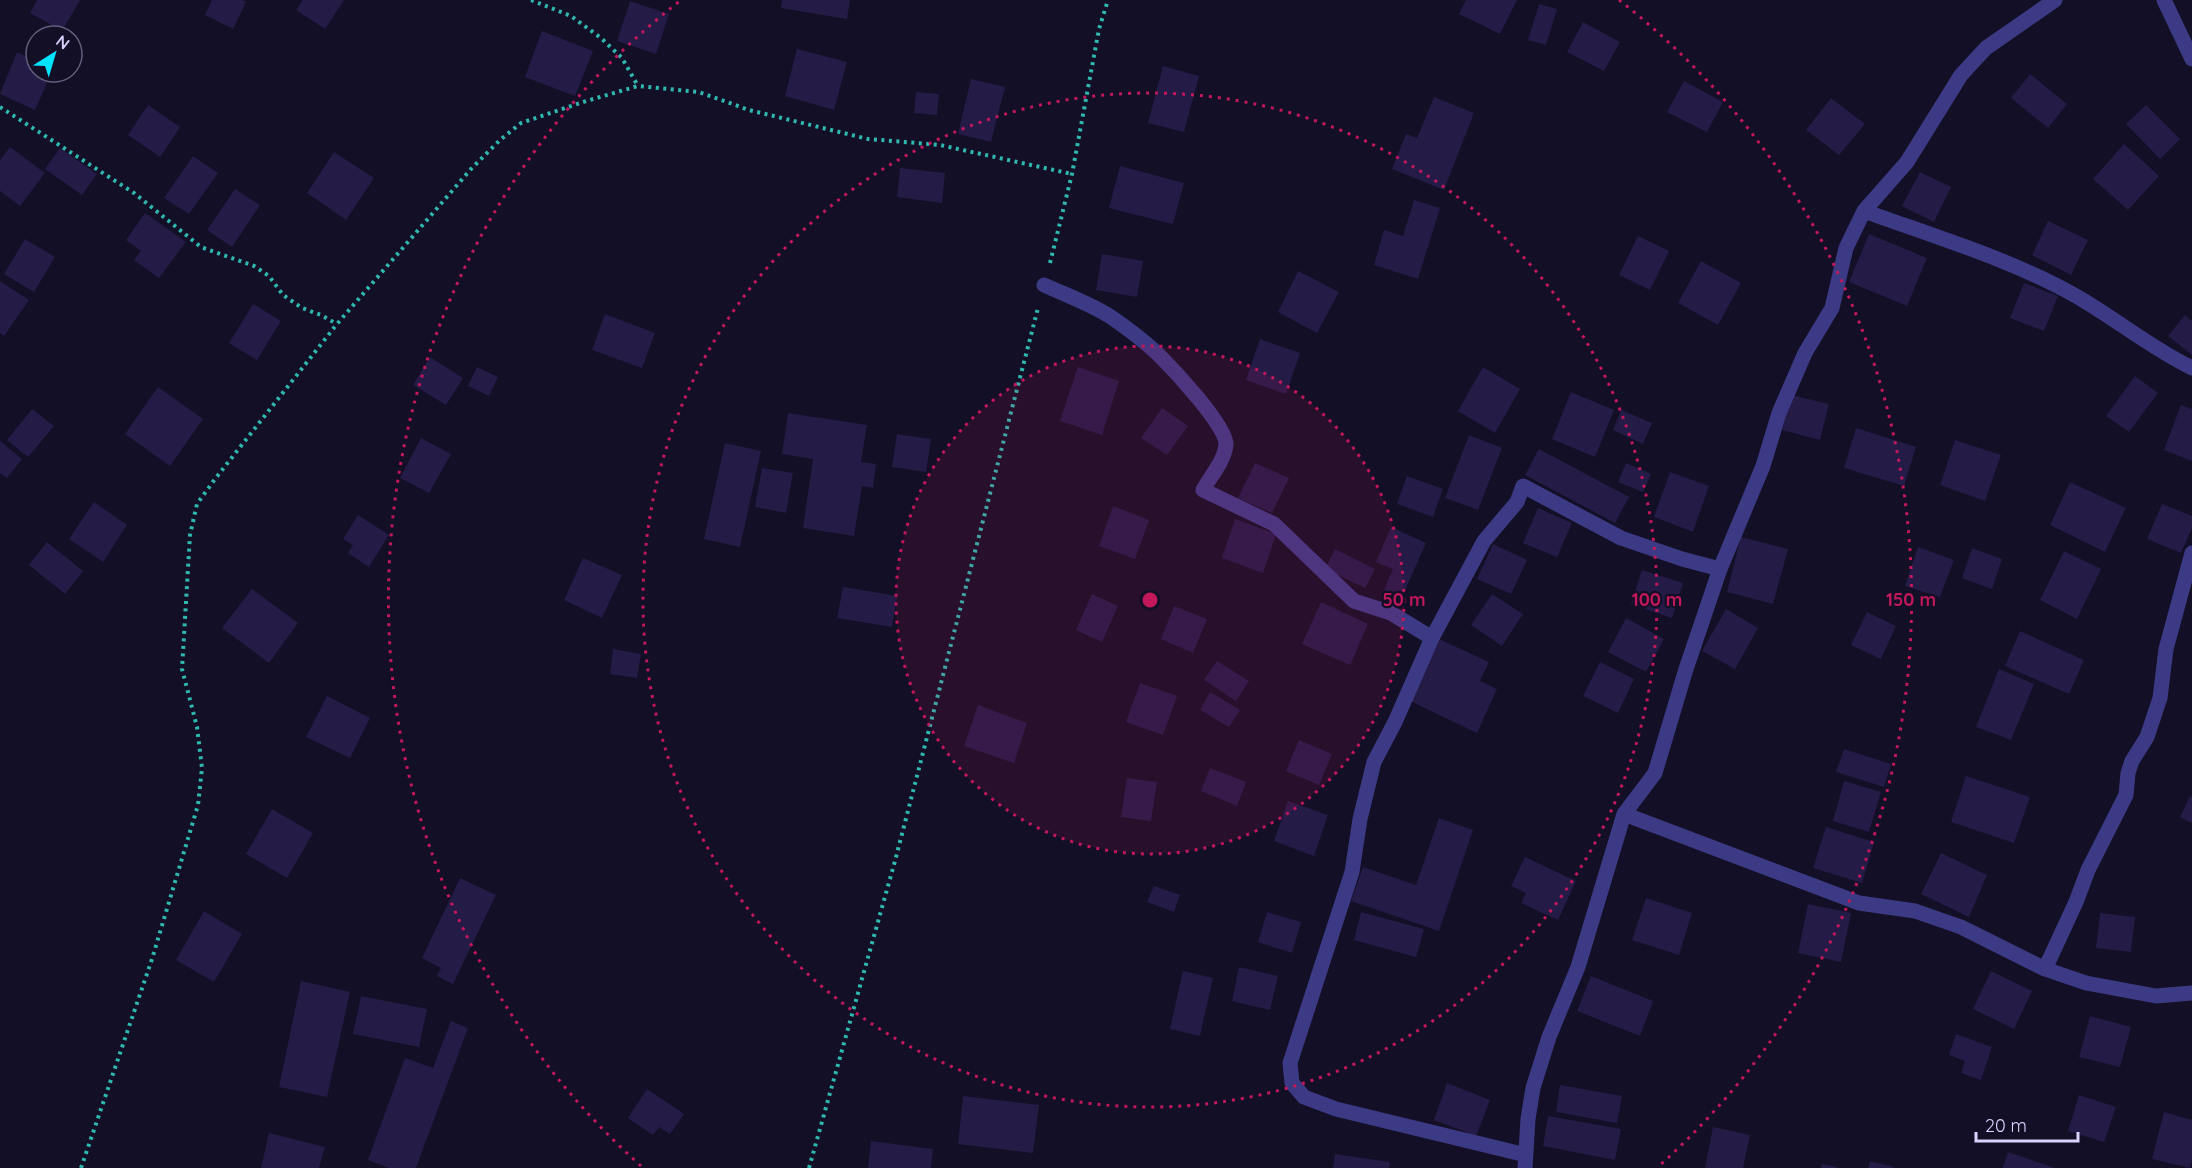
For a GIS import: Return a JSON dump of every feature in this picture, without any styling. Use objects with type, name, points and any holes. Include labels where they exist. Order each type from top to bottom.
[{"type":"street","points":[[1720,569],[1682,559],[1621,538],[1523,486],[1517,502],[1484,542],[1432,638],[1374,762],[1360,819],[1352,872],[1290,1063],[1292,1083],[1304,1097],[1336,1109],[1526,1162],[1528,1119],[1533,1088],[1549,1037],[1578,967],[1624,814],[1655,773],[1686,669],[1720,569],[1763,466],[1779,412],[1805,353],[1832,308],[1846,248],[1864,211],[1907,162],[1961,75],[1986,48],[2055,0]]},
{"type":"street","points":[[2163,0],[2192,59]]},
{"type":"street","points":[[1864,211],[2009,264],[2076,295],[2168,357],[2192,368]]},
{"type":"street","points":[[1044,285],[1108,315],[1128,329],[1157,354],[1191,390],[1219,426],[1226,442],[1222,460],[1203,490],[1274,524],[1354,601],[1391,613],[1432,638]]},
{"type":"street","points":[[2045,969],[2088,870],[2126,795],[2128,772],[2147,737],[2160,698],[2166,649],[2192,553]]},
{"type":"street","points":[[1624,814],[1859,903],[1915,911],[1961,927],[2045,969],[2086,983],[2156,996],[2192,993]]},
{"type":"path","points":[[531,0],[571,16],[601,38],[622,57],[638,86]]},
{"type":"path","points":[[809,1168],[895,861],[1044,285],[1072,174],[1099,28],[1108,0]]},
{"type":"path","points":[[81,1168],[152,959],[198,805],[202,768],[197,727],[182,669],[190,535],[197,504],[337,324],[471,169],[521,123],[638,86],[699,92],[749,110],[868,139],[940,146],[1072,174]]},
{"type":"path","points":[[0,107],[134,193],[201,247],[254,266],[269,276],[283,295],[302,308],[337,324]]},
{"type":"building","points":[[37,0],[80,0],[66,24],[50,24],[30,13]]},
{"type":"building","points":[[212,0],[246,2],[233,29],[205,15]]},
{"type":"building","points":[[303,0],[344,0],[325,29],[296,10]]},
{"type":"building","points":[[782,0],[850,0],[847,19],[781,8]]},
{"type":"building","points":[[1466,0],[1517,0],[1500,34],[1459,14]]},
{"type":"building","points":[[630,1],[669,14],[656,54],[617,41]]},
{"type":"building","points":[[1539,4],[1557,9],[1546,45],[1528,40]]},
{"type":"building","points":[[1583,22],[1620,42],[1604,71],[1567,52]]},
{"type":"building","points":[[542,31],[593,51],[575,96],[525,77]]},
{"type":"building","points":[[797,49],[847,62],[834,110],[785,96]]},
{"type":"building","points":[[17,52],[24,55],[24,84],[47,84],[35,110],[0,94]]},
{"type":"building","points":[[1163,66],[1199,76],[1184,132],[1148,123]]},
{"type":"building","points":[[2030,74],[2067,104],[2048,128],[2011,98]]},
{"type":"building","points":[[971,79],[1005,87],[991,142],[958,134]]},
{"type":"building","points":[[1684,81],[1723,102],[1707,132],[1667,112]]},
{"type":"building","points":[[916,92],[939,94],[937,115],[914,113]]},
{"type":"building","points":[[1434,97],[1474,113],[1444,190],[1392,169],[1406,134],[1417,138]]},
{"type":"building","points":[[1831,98],[1865,124],[1839,155],[1806,130]]},
{"type":"building","points":[[148,105],[180,127],[160,157],[128,135]]},
{"type":"building","points":[[2146,105],[2180,139],[2160,159],[2126,124]]},
{"type":"building","points":[[2124,144],[2159,176],[2128,210],[2093,179]]},
{"type":"building","points":[[10,147],[45,173],[20,206],[0,191],[0,160]]},
{"type":"building","points":[[60,148],[97,174],[82,195],[45,169]]},
{"type":"building","points":[[334,152],[374,178],[346,220],[307,193]]},
{"type":"building","points":[[193,156],[218,173],[189,214],[164,198]]},
{"type":"building","points":[[1120,166],[1184,183],[1173,224],[1109,208]]},
{"type":"building","points":[[900,168],[945,173],[942,203],[897,197]]},
{"type":"building","points":[[1920,172],[1951,187],[1934,222],[1902,206]]},
{"type":"building","points":[[235,189],[260,205],[232,247],[207,230]]},
{"type":"building","points":[[1414,200],[1440,208],[1418,279],[1374,265],[1384,230],[1403,236]]},
{"type":"building","points":[[145,213],[186,242],[159,278],[134,260],[141,251],[126,240]]},
{"type":"building","points":[[2048,221],[2088,240],[2071,275],[2032,255]]},
{"type":"building","points":[[1869,234],[1927,258],[1907,306],[1849,282]]},
{"type":"building","points":[[1638,236],[1669,251],[1650,290],[1619,275]]},
{"type":"building","points":[[25,239],[55,257],[34,292],[4,274]]},
{"type":"building","points":[[1102,254],[1143,261],[1137,297],[1096,290]]},
{"type":"building","points":[[1701,261],[1741,283],[1718,325],[1678,303]]},
{"type":"building","points":[[1298,271],[1339,292],[1317,333],[1278,312]]},
{"type":"building","points":[[0,281],[29,300],[4,336],[0,333]]},
{"type":"building","points":[[2024,283],[2058,296],[2044,331],[2010,318]]},
{"type":"building","points":[[253,304],[281,321],[257,360],[229,343]]},
{"type":"building","points":[[605,314],[655,333],[642,368],[592,350]]},
{"type":"building","points":[[2185,315],[2192,321],[2192,355],[2168,336]]},
{"type":"building","points":[[1260,339],[1300,353],[1286,394],[1246,380]]},
{"type":"building","points":[[430,357],[463,378],[446,405],[413,385]]},
{"type":"building","points":[[477,367],[498,377],[489,396],[468,386]]},
{"type":"building","points":[[1078,367],[1119,381],[1102,435],[1060,421]]},
{"type":"building","points":[[1483,367],[1520,389],[1495,433],[1458,411]]},
{"type":"building","points":[[2135,376],[2158,393],[2129,432],[2106,416]]},
{"type":"building","points":[[158,387],[203,419],[170,466],[125,434]]},
{"type":"building","points":[[1571,392],[1614,410],[1595,457],[1552,439]]},
{"type":"building","points":[[1791,395],[1829,404],[1820,440],[1782,430]]},
{"type":"building","points":[[2181,405],[2192,409],[2192,461],[2164,450]]},
{"type":"building","points":[[1162,408],[1188,426],[1167,455],[1141,438]]},
{"type":"building","points":[[32,409],[54,426],[28,457],[7,440]]},
{"type":"building","points":[[1621,410],[1652,423],[1643,444],[1613,430]]},
{"type":"building","points":[[788,413],[867,425],[861,462],[876,464],[873,488],[862,486],[854,536],[803,528],[813,459],[782,454]]},
{"type":"building","points":[[1856,428],[1916,447],[1904,486],[1844,468]]},
{"type":"building","points":[[897,434],[931,439],[926,472],[892,467]]},
{"type":"building","points":[[1469,435],[1502,448],[1478,510],[1445,498]]},
{"type":"building","points":[[421,438],[451,454],[429,493],[400,478]]},
{"type":"building","points":[[1955,440],[2001,455],[1985,501],[1940,485]]},
{"type":"building","points":[[0,441],[22,459],[7,478],[0,473]]},
{"type":"building","points":[[725,443],[761,451],[740,547],[704,539]]},
{"type":"building","points":[[1539,449],[1629,497],[1615,523],[1525,475]]},
{"type":"building","points":[[1255,463],[1289,478],[1272,513],[1238,498]]},
{"type":"building","points":[[1626,463],[1651,474],[1643,492],[1618,482]]},
{"type":"building","points":[[762,468],[793,473],[786,513],[755,507]]},
{"type":"building","points":[[1670,472],[1709,486],[1693,532],[1654,517]]},
{"type":"building","points":[[1407,476],[1443,489],[1433,517],[1397,504]]},
{"type":"building","points":[[2070,482],[2126,508],[2105,552],[2050,525]]},
{"type":"building","points":[[94,502],[127,525],[103,562],[69,539]]},
{"type":"building","points":[[2162,504],[2192,516],[2192,528],[2181,553],[2147,539]]},
{"type":"building","points":[[1113,506],[1149,520],[1135,559],[1099,546]]},
{"type":"building","points":[[1538,508],[1572,523],[1557,557],[1523,543]]},
{"type":"building","points":[[358,515],[389,535],[369,567],[348,553],[353,545],[343,539]]},
{"type":"building","points":[[1235,519],[1276,534],[1263,573],[1222,558]]},
{"type":"building","points":[[1391,527],[1426,543],[1402,597],[1384,590],[1393,569],[1376,562]]},
{"type":"building","points":[[1741,537],[1788,549],[1773,604],[1727,592]]},
{"type":"building","points":[[47,542],[83,571],[65,594],[29,565]]},
{"type":"building","points":[[1493,544],[1527,560],[1511,594],[1477,579]]},
{"type":"building","points":[[1918,547],[1954,560],[1940,597],[1905,586]]},
{"type":"building","points":[[1972,548],[2002,559],[1992,589],[1962,578]]},
{"type":"building","points":[[1335,549],[1375,569],[1365,588],[1325,569]]},
{"type":"building","points":[[2064,551],[2101,569],[2077,619],[2040,600]]},
{"type":"building","points":[[583,558],[622,575],[602,618],[564,600]]},
{"type":"building","points":[[1642,570],[1683,583],[1672,618],[1631,604]]},
{"type":"building","points":[[843,587],[897,596],[892,627],[837,618]]},
{"type":"building","points":[[252,589],[298,623],[269,663],[222,628]]},
{"type":"building","points":[[1092,594],[1118,606],[1102,642],[1076,630]]},
{"type":"building","points":[[1492,594],[1523,614],[1502,646],[1471,625]]},
{"type":"building","points":[[1321,602],[1368,624],[1350,665],[1302,644]]},
{"type":"building","points":[[1174,606],[1207,619],[1193,653],[1161,639]]},
{"type":"building","points":[[1726,609],[1758,628],[1735,669],[1702,651]]},
{"type":"building","points":[[1867,612],[1896,626],[1881,659],[1851,645]]},
{"type":"building","points":[[1626,618],[1664,639],[1646,672],[1608,652]]},
{"type":"building","points":[[2020,631],[2084,660],[2069,694],[2005,666]]},
{"type":"building","points":[[1437,638],[1489,662],[1480,681],[1497,689],[1477,733],[1408,700]]},
{"type":"building","points":[[613,649],[641,654],[637,678],[610,674]]},
{"type":"building","points":[[1217,661],[1249,681],[1236,701],[1204,680]]},
{"type":"building","points":[[1600,662],[1634,679],[1618,713],[1583,696]]},
{"type":"building","points":[[1999,669],[2034,684],[2011,740],[1976,727]]},
{"type":"building","points":[[1140,683],[1177,696],[1163,735],[1126,722]]},
{"type":"building","points":[[1210,692],[1240,710],[1229,727],[1200,710]]},
{"type":"building","points":[[327,696],[370,718],[350,758],[306,737]]},
{"type":"building","points":[[978,705],[1027,723],[1014,763],[964,746]]},
{"type":"building","points":[[1299,740],[1332,754],[1319,785],[1286,771]]},
{"type":"building","points":[[1844,749],[1891,764],[1884,787],[1836,772]]},
{"type":"building","points":[[1210,768],[1246,782],[1237,806],[1201,791]]},
{"type":"building","points":[[1966,776],[2030,797],[2014,843],[1951,822]]},
{"type":"building","points":[[1127,778],[1157,782],[1151,821],[1121,817]]},
{"type":"building","points":[[1844,781],[1881,792],[1869,832],[1833,821]]},
{"type":"building","points":[[2190,796],[2192,797],[2192,823],[2180,817]]},
{"type":"building","points":[[1288,801],[1328,815],[1314,856],[1274,841]]},
{"type":"building","points":[[272,809],[313,833],[287,878],[246,854]]},
{"type":"building","points":[[1439,818],[1473,830],[1439,931],[1351,901],[1363,867],[1416,885]]},
{"type":"building","points":[[1826,827],[1874,842],[1862,883],[1813,868]]},
{"type":"building","points":[[1941,853],[1987,875],[1969,917],[1921,894]]},
{"type":"building","points":[[1525,857],[1576,881],[1558,920],[1521,903],[1526,893],[1511,886]]},
{"type":"building","points":[[460,878],[496,895],[453,984],[437,976],[441,968],[422,958]]},
{"type":"building","points":[[1154,886],[1180,895],[1174,912],[1147,902]]},
{"type":"building","points":[[1646,898],[1692,913],[1679,955],[1632,940]]},
{"type":"building","points":[[1808,904],[1851,913],[1841,962],[1798,953]]},
{"type":"building","points":[[204,911],[242,934],[214,982],[176,960]]},
{"type":"building","points":[[1267,912],[1301,922],[1292,953],[1258,942]]},
{"type":"building","points":[[1361,912],[1424,929],[1416,957],[1354,940]]},
{"type":"building","points":[[2100,913],[2135,917],[2131,952],[2096,948]]},
{"type":"building","points":[[1239,967],[1278,976],[1270,1010],[1232,1001]]},
{"type":"building","points":[[1183,971],[1213,978],[1200,1036],[1170,1029]]},
{"type":"building","points":[[1991,971],[2032,991],[2014,1029],[1973,1009]]},
{"type":"building","points":[[1591,976],[1653,1001],[1640,1036],[1577,1011]]},
{"type":"building","points":[[301,981],[350,992],[327,1097],[279,1087]]},
{"type":"building","points":[[361,996],[427,1009],[419,1047],[353,1034]]},
{"type":"building","points":[[2090,1016],[2131,1027],[2120,1067],[2079,1057]]},
{"type":"building","points":[[451,1021],[468,1028],[416,1168],[389,1168],[368,1160],[405,1058],[433,1068]]},
{"type":"building","points":[[1956,1034],[1992,1047],[1981,1080],[1961,1073],[1965,1061],[1949,1055]]},
{"type":"building","points":[[1447,1083],[1490,1100],[1476,1136],[1434,1120]]},
{"type":"building","points":[[1560,1085],[1622,1096],[1617,1123],[1556,1112]]},
{"type":"building","points":[[647,1089],[684,1114],[670,1134],[659,1127],[653,1135],[628,1118]]},
{"type":"building","points":[[2079,1095],[2116,1107],[2104,1142],[2068,1131]]},
{"type":"building","points":[[963,1096],[1039,1105],[1033,1153],[958,1144]]},
{"type":"building","points":[[2164,1112],[2192,1120],[2190,1168],[2152,1159]]},
{"type":"building","points":[[1548,1116],[1621,1129],[1615,1160],[1543,1146]]},
{"type":"building","points":[[1713,1127],[1750,1135],[1743,1168],[1705,1168]]},
{"type":"building","points":[[269,1133],[325,1147],[319,1168],[261,1168]]},
{"type":"building","points":[[871,1141],[933,1149],[931,1168],[868,1168]]},
{"type":"building","points":[[2008,1152],[2055,1168],[2003,1168]]},
{"type":"building","points":[[1335,1154],[1390,1162],[1389,1168],[1333,1168]]},
{"type":"building","points":[[1870,1161],[1894,1167],[1894,1168],[1868,1168]]},
{"type":"building","points":[[1822,1164],[1837,1167],[1837,1168],[1821,1168]]}]
